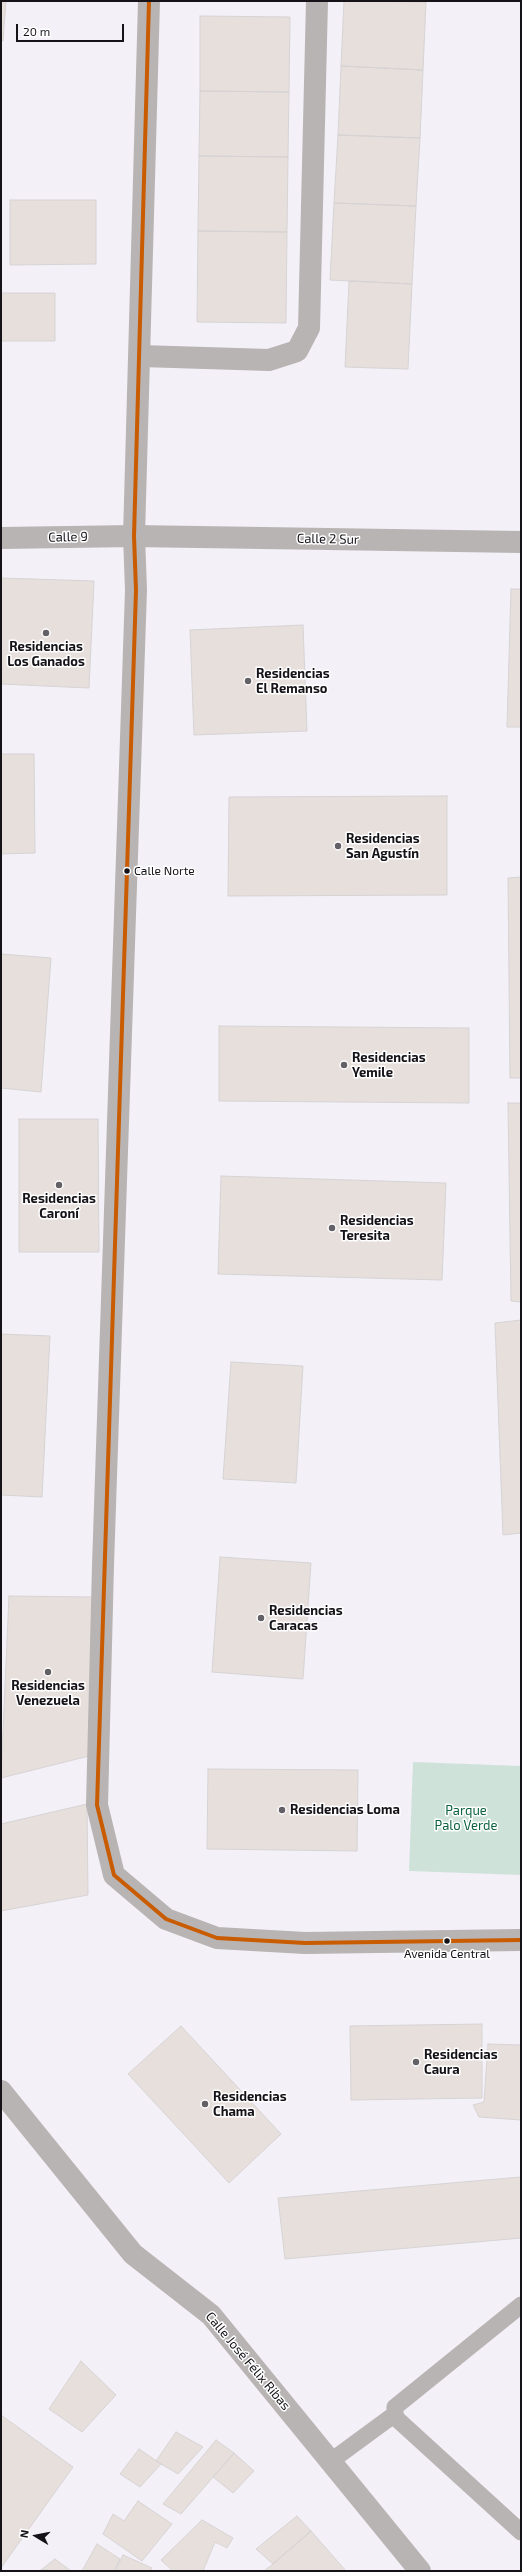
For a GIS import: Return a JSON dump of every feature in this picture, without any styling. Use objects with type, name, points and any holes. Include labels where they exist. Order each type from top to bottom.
[{"type":"street","points":[[149,1],[134,536],[136,590],[103,1557],[97,1806],[114,1875],[166,1919],[217,1938],[305,1943],[521,1940]]},
{"type":"street","points":[[140,356],[269,360],[297,351],[309,328],[317,1]]},
{"type":"street","name":"Calle 9","points":[[1,538],[134,536]]},
{"type":"street","name":"Calle 2 Sur","points":[[134,536],[521,542]]},
{"type":"street","name":"Calle José Félix Ribas","points":[[1,2091],[133,2254],[211,2314],[420,2571]]},
{"type":"lane","points":[[521,2305],[395,2406],[395,2414],[397,2419],[521,2532]]},
{"type":"lane","points":[[331,2461],[395,2414]]},
{"type":"green space","name":"Parque Palo Verde","points":[[413,1762],[521,1766],[521,1875],[409,1871]]},
{"type":"building","points":[[1,1],[6,1],[3,41],[1,41]]},
{"type":"building","points":[[344,1],[426,2],[423,70],[341,66]]},
{"type":"building","points":[[200,16],[290,17],[289,92],[200,91]]},
{"type":"building","points":[[341,66],[423,70],[420,138],[338,135]]},
{"type":"building","points":[[200,91],[289,92],[288,157],[199,156]]},
{"type":"building","points":[[338,135],[420,138],[416,206],[334,203]]},
{"type":"building","points":[[199,156],[288,157],[287,232],[198,231]]},
{"type":"building","points":[[10,200],[96,200],[96,264],[10,265]]},
{"type":"building","points":[[334,203],[416,206],[412,284],[330,280]]},
{"type":"building","points":[[198,231],[287,232],[286,323],[197,322]]},
{"type":"building","points":[[349,281],[412,284],[408,369],[345,367]]},
{"type":"building","points":[[1,293],[55,293],[55,341],[1,341]]},
{"type":"building","name":"Residencias Los Ganados","points":[[1,578],[94,581],[89,688],[1,684]]},
{"type":"building","points":[[511,589],[521,589],[521,727],[507,727]]},
{"type":"building","name":"Residencias El Remanso","points":[[303,625],[307,731],[194,735],[190,630]]},
{"type":"building","points":[[1,754],[34,754],[35,853],[1,854]]},
{"type":"building","name":"Residencias San Agustín","points":[[447,796],[447,895],[228,896],[229,797]]},
{"type":"building","points":[[521,877],[521,1078],[510,1078],[508,878]]},
{"type":"building","points":[[1,954],[51,958],[41,1092],[1,1088]]},
{"type":"building","name":"Residencias Yemile","points":[[219,1026],[469,1028],[469,1103],[219,1101]]},
{"type":"building","points":[[508,1103],[521,1103],[521,1302],[511,1301]]},
{"type":"building","name":"Residencias Caroní","points":[[19,1119],[98,1119],[99,1252],[19,1252]]},
{"type":"building","name":"Residencias Teresita","points":[[221,1176],[446,1183],[442,1280],[218,1274]]},
{"type":"building","points":[[521,1320],[521,1533],[503,1535],[495,1323]]},
{"type":"building","points":[[1,1334],[50,1336],[42,1497],[1,1495]]},
{"type":"building","points":[[231,1362],[303,1366],[296,1483],[223,1479]]},
{"type":"building","name":"Residencias Caracas","points":[[220,1557],[311,1563],[303,1679],[212,1672]]},
{"type":"building","name":"Residencias Venezuela","points":[[9,1596],[93,1597],[89,1756],[1,1778]]},
{"type":"building","name":"Residencias Loma","points":[[208,1769],[358,1770],[357,1851],[207,1849]]},
{"type":"building","points":[[87,1804],[88,1895],[1,1911],[1,1824]]},
{"type":"building","name":"Residencias Caura","points":[[482,2024],[482,2098],[351,2100],[350,2026]]},
{"type":"building","name":"Residencias Chama","points":[[181,2026],[281,2134],[229,2183],[128,2074]]},
{"type":"building","points":[[488,2044],[521,2045],[521,2120],[479,2117],[473,2105],[484,2102]]},
{"type":"building","points":[[521,2177],[521,2238],[285,2259],[278,2198]]},
{"type":"building","points":[[81,2361],[116,2395],[82,2432],[49,2409]]},
{"type":"building","points":[[1,2415],[73,2467],[1,2568]]},
{"type":"building","points":[[176,2432],[203,2447],[178,2474],[156,2461]]},
{"type":"building","points":[[216,2440],[234,2453],[181,2514],[163,2504]]},
{"type":"building","points":[[139,2449],[161,2464],[140,2487],[120,2474]]},
{"type":"building","points":[[234,2453],[254,2471],[233,2493],[213,2477]]},
{"type":"building","points":[[138,2501],[172,2524],[142,2561],[103,2534],[113,2514],[124,2521]]},
{"type":"building","points":[[297,2516],[311,2531],[273,2564],[256,2549]]},
{"type":"building","points":[[202,2520],[233,2538],[227,2548],[215,2542],[203,2571],[173,2571],[161,2560]]},
{"type":"building","points":[[311,2531],[346,2571],[264,2571],[273,2564]]},
{"type":"building","points":[[97,2544],[120,2559],[114,2571],[82,2571]]},
{"type":"building","points":[[123,2555],[152,2568],[150,2571],[115,2571]]},
{"type":"building","points":[[55,2559],[71,2571],[41,2570]]},
{"type":"transit line","points":[[149,1],[134,536],[136,590],[97,1805],[114,1875],[166,1919],[217,1938],[305,1943],[521,1940]]},
{"type":"place","name":"Residencias Los Ganados","points":[[46,633]]},
{"type":"place","name":"Residencias El Remanso","points":[[248,681]]},
{"type":"place","name":"Residencias San Agustín","points":[[338,846]]},
{"type":"place","name":"Calle Norte","points":[[127,871]]},
{"type":"place","name":"Residencias Yemile","points":[[344,1065]]},
{"type":"place","name":"Residencias Caroní","points":[[59,1185]]},
{"type":"place","name":"Residencias Teresita","points":[[332,1228]]},
{"type":"place","name":"Residencias Caracas","points":[[261,1618]]},
{"type":"place","name":"Residencias Venezuela","points":[[48,1672]]},
{"type":"place","name":"Residencias Loma","points":[[282,1810]]},
{"type":"place","name":"Avenida Central","points":[[447,1941]]},
{"type":"place","name":"Residencias Caura","points":[[416,2062]]},
{"type":"place","name":"Residencias Chama","points":[[205,2104]]}]
